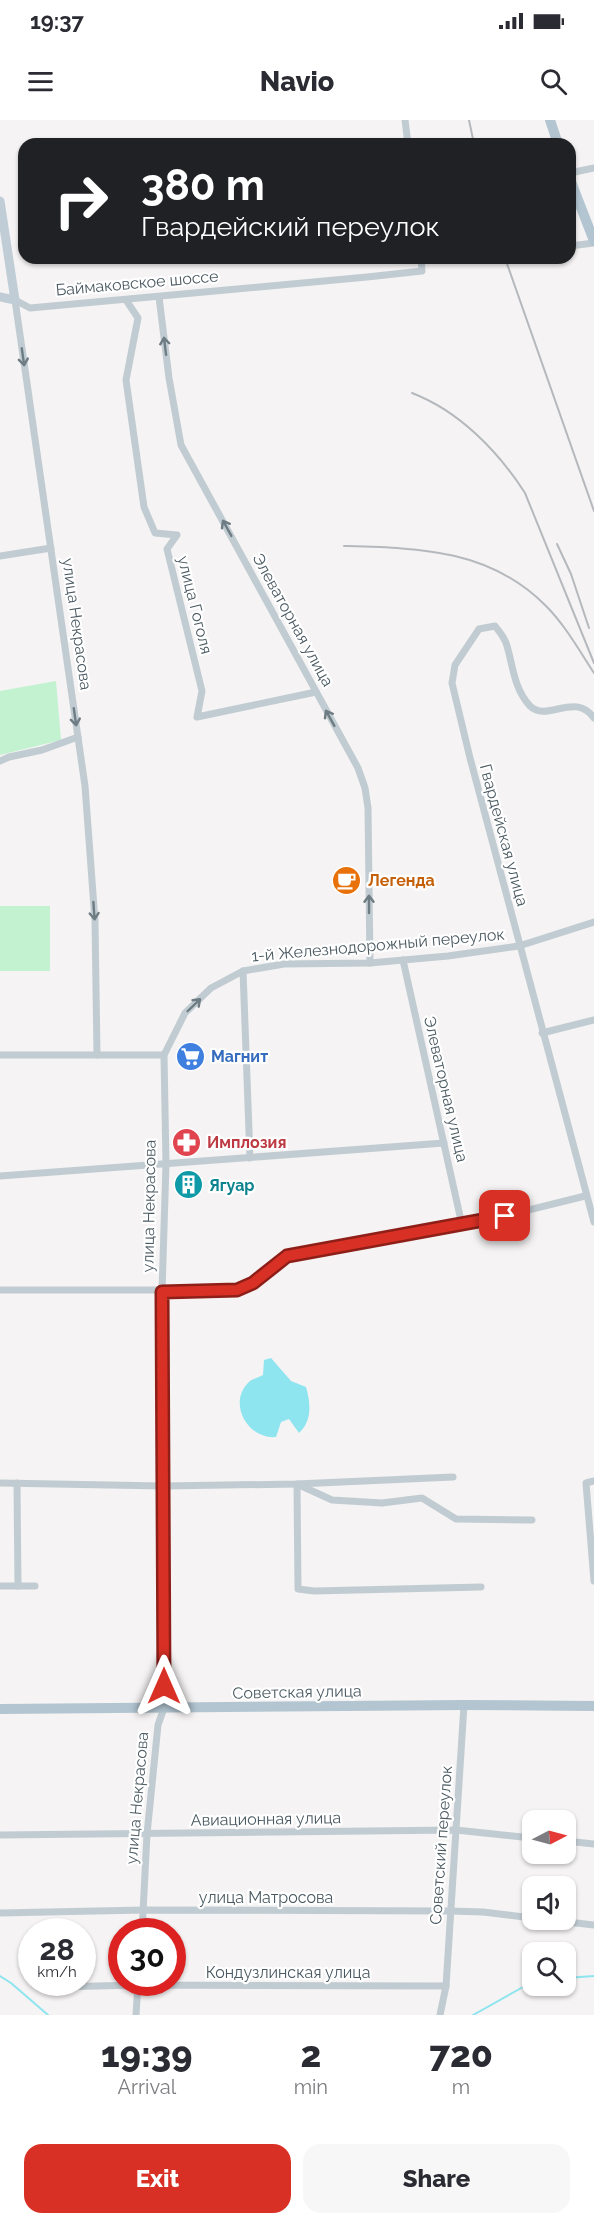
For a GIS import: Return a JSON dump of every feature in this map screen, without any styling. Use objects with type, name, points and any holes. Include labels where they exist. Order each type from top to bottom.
[{"type":"main road","points":[[550,120],[556,138]]},
{"type":"main road","points":[[576,194],[594,242]]},
{"type":"main road","name":"улица Некрасова","points":[[0,201],[15,300]]},
{"type":"main road","name":"Баймаковское шоссе","points":[[0,297],[15,300]]},
{"type":"main road","name":"Советская улица","points":[[0,1709],[594,1706]]},
{"type":"street","points":[[405,120],[407,138]]},
{"type":"street","points":[[576,172],[594,168]]},
{"type":"street","points":[[576,245],[594,242]]},
{"type":"street","name":"Баймаковское шоссе","points":[[15,300],[30,308],[126,300],[422,271],[421,264]]},
{"type":"street","name":"Элеваторная улица","points":[[159,297],[169,378],[181,445],[358,768],[365,788],[369,836],[370,963]]},
{"type":"street","name":"улица Некрасова","points":[[15,300],[85,786],[93,898],[97,1055]]},
{"type":"street","name":"улица Гоголя","points":[[126,300],[138,318],[126,380],[144,507],[156,533],[177,535],[167,549],[202,691],[197,717],[316,692]]},
{"type":"street","points":[[0,556],[51,548]]},
{"type":"street","name":"Гвардейская улица","points":[[594,718],[589,711],[578,707],[566,706],[549,711],[537,710],[530,705],[515,680],[507,647],[495,626],[479,629],[455,665],[452,683],[460,716],[585,1196],[594,1222]]},
{"type":"street","points":[[0,761],[42,750],[78,737]]},
{"type":"street","name":"1-й Железнодорожный переулок","points":[[164,1055],[185,1014],[212,988],[243,971],[284,964],[370,963],[519,946],[594,922]]},
{"type":"street","name":"Элеваторная улица","points":[[403,960],[462,1225]]},
{"type":"street","points":[[243,971],[250,1158]]},
{"type":"street","points":[[542,1033],[594,1020]]},
{"type":"street","points":[[0,1056],[164,1055]]},
{"type":"street","name":"улица Некрасова","points":[[143,1918],[147,1834],[158,1725],[164,1708],[162,1292],[166,1164],[164,1055]]},
{"type":"street","points":[[0,1176],[444,1143]]},
{"type":"street","points":[[0,1290],[162,1292],[237,1290],[253,1283],[287,1256],[462,1225],[585,1196]]},
{"type":"street","points":[[0,1483],[163,1486],[297,1484],[453,1477]]},
{"type":"street","points":[[594,1481],[586,1483],[594,1581]]},
{"type":"street","points":[[17,1483],[18,1586]]},
{"type":"street","points":[[297,1484],[332,1500],[382,1503],[422,1498],[456,1519],[531,1520]]},
{"type":"street","points":[[297,1484],[298,1589],[314,1591],[481,1587]]},
{"type":"street","points":[[0,1586],[34,1586]]},
{"type":"street","name":"Советский переулок","points":[[440,2015],[446,1986],[464,1705]]},
{"type":"street","name":"Авиационная улица","points":[[0,1835],[456,1830],[522,1837]]},
{"type":"street","points":[[576,1842],[594,1844]]},
{"type":"street","name":"улица Матросова","points":[[0,1913],[144,1910],[450,1911],[522,1917]]},
{"type":"street","points":[[576,1923],[594,1925]]},
{"type":"street","name":"Кондузлинская улица","points":[[186,1984],[446,1986]]},
{"type":"street","points":[[136,2015],[137,1996]]},
{"type":"green space","points":[[56,681],[61,740],[0,755],[0,691]]},
{"type":"green space","points":[[0,906],[50,906],[50,971],[0,971]]},
{"type":"water","points":[[271,1358],[291,1381],[306,1387],[309,1412],[306,1423],[299,1433],[289,1419],[281,1422],[276,1437],[266,1436],[249,1426],[240,1409],[243,1390],[250,1381],[263,1375],[264,1360]]},
{"type":"waterway","points":[[0,1976],[48,2015]]},
{"type":"waterway","points":[[576,1977],[594,1976]]},
{"type":"waterway","points":[[473,2015],[522,1988]]},
{"type":"railway","points":[[469,120],[473,138]]},
{"type":"railway","points":[[507,264],[594,511]]},
{"type":"railway","points":[[412,393],[446,410],[476,434],[503,462],[525,493],[594,663]]},
{"type":"railway","points":[[557,544],[571,574],[589,628]]},
{"type":"railway","points":[[344,546],[399,548],[452,555],[477,562],[501,573],[524,587],[553,613],[594,673]]},
{"type":"place","name":"Легенда","points":[[347,880]]},
{"type":"place","name":"Магнит","points":[[190,1056]]},
{"type":"place","name":"Имплозия","points":[[186,1142]]},
{"type":"place","name":"Ягуар","points":[[188,1185]]},
{"type":"route","points":[[164,1686],[162,1292],[237,1290],[253,1283],[287,1256],[505,1216]]}]
